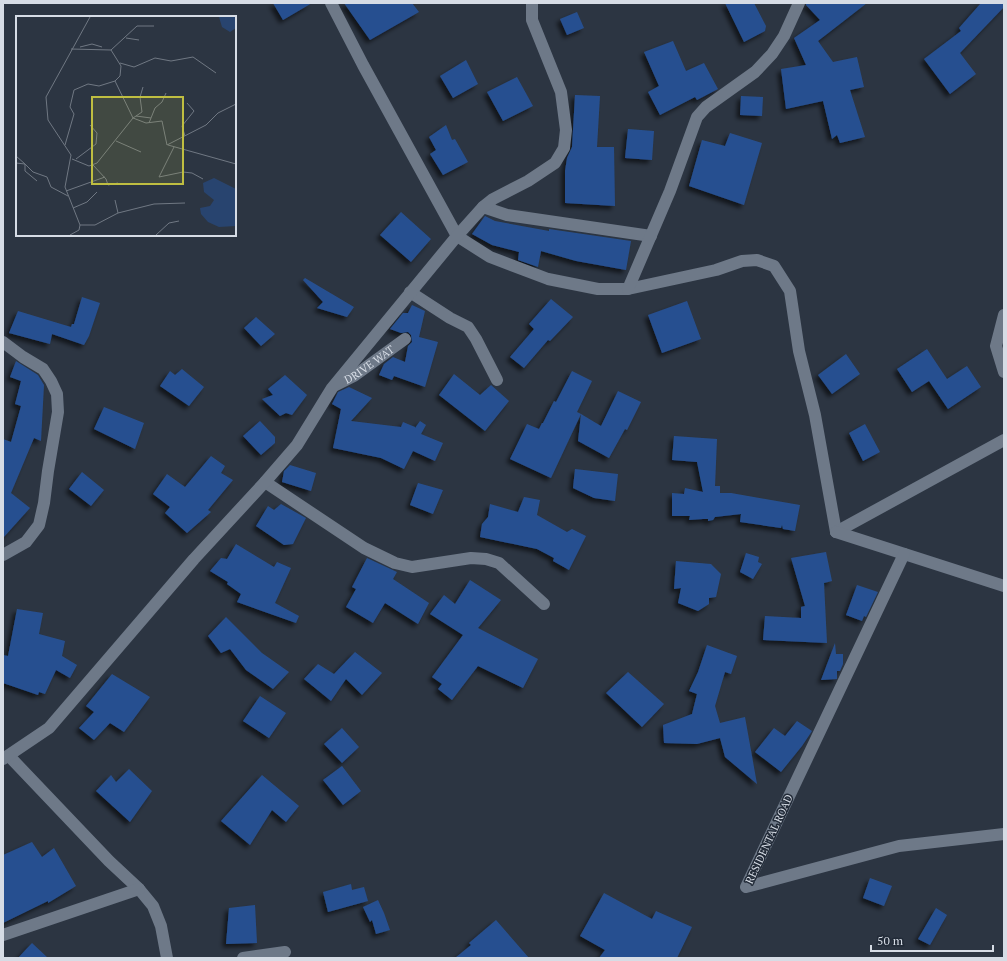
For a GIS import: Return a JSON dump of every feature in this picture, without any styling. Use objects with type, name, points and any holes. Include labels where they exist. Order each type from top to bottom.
[{"type":"street","points":[[331,3],[363,65],[457,236],[490,257],[548,279],[598,289],[628,289],[716,270],[742,261],[757,260],[774,266],[790,291],[799,351],[815,415],[836,532]]},
{"type":"street","points":[[167,958],[161,926],[153,906],[139,889],[6,758],[49,728],[194,559],[265,482],[297,445],[332,388],[410,292],[483,207],[493,199],[528,181],[555,163],[564,148],[566,130],[561,92],[532,20],[532,3]]},
{"type":"street","points":[[628,289],[670,191],[697,117],[706,107],[755,72],[772,54],[784,36],[799,3]]},
{"type":"street","points":[[483,207],[507,215],[651,236]]},
{"type":"street","points":[[410,292],[450,318],[468,327],[476,339],[497,380]]},
{"type":"street","points":[[1004,315],[996,346],[1004,372]]},
{"type":"street","name":"DRIVE WAT","points":[[332,388],[354,376],[405,339]]},
{"type":"street","points":[[3,342],[23,357],[43,369],[57,394],[58,412],[44,503],[39,525],[26,542],[3,555]]},
{"type":"street","points":[[836,532],[1004,440]]},
{"type":"street","points":[[265,482],[364,548],[395,563],[412,567],[471,558],[486,559],[499,563],[544,604]]},
{"type":"street","points":[[836,532],[1004,586]]},
{"type":"street","name":"RESIDENTAL ROAD","points":[[904,554],[746,887],[899,846],[1004,834]]},
{"type":"street","points":[[3,936],[139,889]]},
{"type":"street","points":[[243,958],[285,952]]},
{"type":"building","points":[[273,3],[312,3],[283,20]]},
{"type":"building","points":[[344,3],[412,3],[419,12],[370,40]]},
{"type":"building","points":[[725,3],[754,3],[766,26],[765,31],[744,42]]},
{"type":"building","points":[[806,3],[867,3],[818,41],[833,62],[857,57],[864,87],[850,90],[865,137],[840,143],[837,135],[832,139],[823,101],[786,109],[781,69],[806,65],[794,38],[820,20],[806,5]]},
{"type":"building","points":[[981,3],[1004,3],[1004,7],[960,53],[976,74],[950,94],[924,59],[961,31],[959,28]]},
{"type":"building","points":[[577,12],[584,28],[567,35],[560,19]]},
{"type":"building","points":[[673,41],[686,71],[704,63],[718,89],[697,100],[695,97],[660,115],[648,92],[659,86],[644,52]]},
{"type":"building","points":[[466,60],[478,84],[453,98],[440,76]]},
{"type":"building","points":[[517,77],[533,106],[503,121],[487,92]]},
{"type":"building","points":[[575,95],[600,96],[597,147],[614,147],[615,206],[565,203],[565,171],[567,158],[572,147]]},
{"type":"building","points":[[741,96],[763,97],[762,116],[740,115]]},
{"type":"building","points":[[446,125],[452,140],[455,139],[468,162],[443,175],[430,154],[436,150],[429,137]]},
{"type":"building","points":[[628,129],[654,131],[652,160],[625,158]]},
{"type":"building","points":[[730,133],[762,143],[744,205],[689,186],[702,140],[725,146]]},
{"type":"building","points":[[401,212],[431,239],[411,262],[380,235]]},
{"type":"building","points":[[485,216],[495,221],[549,231],[549,229],[631,241],[626,270],[576,261],[541,251],[538,267],[518,260],[519,252],[492,245],[472,234]]},
{"type":"building","points":[[305,278],[354,307],[347,317],[317,308],[323,302],[303,280]]},
{"type":"building","points":[[82,297],[100,303],[89,336],[84,345],[52,334],[50,344],[9,333],[18,311],[71,327],[72,324],[74,324]]},
{"type":"building","points":[[551,299],[573,317],[550,341],[548,340],[524,368],[510,357],[534,329],[529,324]]},
{"type":"building","points":[[687,301],[701,339],[662,353],[648,315]]},
{"type":"building","points":[[412,305],[425,311],[419,337],[438,342],[425,387],[394,376],[392,380],[379,375],[384,364],[393,357],[405,362],[408,346],[412,342],[411,335],[408,332],[401,333],[390,329],[403,313],[408,313]]},
{"type":"building","points":[[256,317],[275,334],[261,346],[244,328]]},
{"type":"building","points":[[927,349],[947,379],[967,366],[981,387],[948,409],[929,381],[912,392],[897,369]]},
{"type":"building","points":[[846,354],[860,374],[832,394],[818,375]]},
{"type":"building","points":[[16,361],[38,375],[44,385],[41,441],[34,438],[11,493],[30,508],[3,538],[3,439],[11,442],[21,406],[15,404],[21,381],[10,377]]},
{"type":"building","points":[[182,369],[204,387],[189,406],[160,386],[170,371],[175,375]]},
{"type":"building","points":[[572,371],[592,381],[577,412],[581,414],[551,478],[510,459],[527,424],[539,429],[554,401],[556,402]]},
{"type":"building","points":[[454,374],[480,395],[491,385],[509,401],[485,431],[439,395]]},
{"type":"building","points":[[285,375],[307,395],[292,415],[286,413],[280,416],[262,399],[273,395],[268,389]]},
{"type":"building","points":[[349,387],[372,398],[351,421],[401,427],[403,422],[415,428],[420,421],[426,425],[421,434],[443,443],[435,461],[413,451],[404,469],[381,458],[333,448],[341,409],[332,404],[338,392]]},
{"type":"building","points":[[618,391],[641,402],[627,430],[625,429],[609,458],[578,441],[581,414],[601,426]]},
{"type":"building","points":[[104,407],[144,423],[135,449],[94,429]]},
{"type":"building","points":[[260,421],[275,437],[275,443],[261,455],[243,436]]},
{"type":"building","points":[[865,424],[880,452],[863,461],[849,433]]},
{"type":"building","points":[[674,436],[717,439],[715,486],[720,486],[720,493],[731,493],[800,505],[795,531],[783,529],[782,525],[781,528],[740,522],[741,514],[715,517],[713,520],[708,521],[708,519],[689,520],[690,516],[672,516],[672,493],[684,494],[685,488],[703,492],[697,462],[672,460]]},
{"type":"building","points":[[211,456],[225,466],[221,473],[233,480],[208,510],[211,512],[187,533],[165,513],[170,507],[153,494],[167,474],[185,487]]},
{"type":"building","points":[[290,465],[316,473],[311,491],[282,482],[284,471]]},
{"type":"building","points":[[575,469],[618,474],[615,501],[594,498],[573,488]]},
{"type":"building","points":[[82,472],[104,490],[91,506],[69,489]]},
{"type":"building","points":[[418,483],[443,490],[433,514],[410,505]]},
{"type":"building","points":[[524,497],[540,500],[537,515],[567,532],[572,529],[586,536],[569,570],[553,561],[554,558],[537,549],[480,537],[482,524],[488,517],[490,504],[518,512]]},
{"type":"building","points":[[281,504],[306,518],[293,544],[284,545],[256,526],[268,506],[274,510]]},
{"type":"building","points":[[236,544],[274,567],[277,562],[291,568],[275,603],[299,616],[296,623],[237,602],[241,594],[227,584],[228,582],[210,571],[221,558],[227,559]]},
{"type":"building","points":[[826,552],[832,581],[824,583],[827,643],[763,640],[765,616],[801,618],[801,607],[805,606],[791,558]]},
{"type":"building","points":[[746,553],[759,557],[758,562],[762,564],[753,579],[740,572]]},
{"type":"building","points":[[367,558],[397,572],[393,579],[429,603],[418,624],[385,603],[373,623],[346,607],[356,589],[352,587]]},
{"type":"building","points":[[676,561],[711,564],[721,574],[716,597],[709,598],[709,604],[698,611],[678,603],[681,588],[674,589]]},
{"type":"building","points":[[470,580],[501,600],[478,628],[538,659],[523,688],[478,666],[452,700],[438,689],[442,684],[432,677],[463,635],[430,614],[444,595],[455,604]]},
{"type":"building","points":[[857,585],[878,592],[866,617],[864,616],[862,621],[846,615]]},
{"type":"building","points":[[17,609],[43,613],[39,634],[65,641],[62,656],[77,665],[70,678],[56,670],[45,694],[39,692],[38,695],[3,683],[3,655],[8,656]]},
{"type":"building","points":[[226,617],[262,653],[289,672],[273,689],[246,670],[230,649],[221,653],[208,636]]},
{"type":"building","points":[[835,643],[836,654],[843,654],[843,664],[840,671],[837,671],[837,679],[821,680]]},
{"type":"building","points":[[707,645],[737,656],[731,674],[725,672],[715,706],[720,723],[745,717],[757,784],[725,757],[720,738],[697,744],[664,743],[663,725],[692,714],[697,694],[689,691],[698,672]]},
{"type":"building","points":[[355,652],[382,673],[362,695],[346,679],[331,701],[304,679],[318,664],[334,674]]},
{"type":"building","points":[[628,672],[664,704],[642,727],[606,693]]},
{"type":"building","points":[[112,674],[150,697],[124,732],[110,723],[94,740],[79,728],[94,712],[86,706]]},
{"type":"building","points":[[260,696],[286,713],[269,738],[243,721]]},
{"type":"building","points":[[797,721],[812,731],[781,772],[755,752],[774,728],[785,736]]},
{"type":"building","points":[[342,728],[359,747],[342,763],[324,744]]},
{"type":"building","points":[[342,766],[361,791],[343,805],[323,780]]},
{"type":"building","points":[[129,769],[152,791],[130,822],[96,791],[111,775],[116,782]]},
{"type":"building","points":[[262,775],[299,806],[286,822],[272,810],[250,845],[221,821]]},
{"type":"building","points":[[32,842],[42,857],[54,848],[76,886],[48,903],[48,901],[3,923],[3,855]]},
{"type":"building","points":[[870,878],[892,886],[884,906],[863,898]]},
{"type":"building","points":[[351,884],[352,890],[364,887],[368,901],[328,912],[323,892]]},
{"type":"building","points":[[604,893],[652,919],[656,911],[692,927],[677,958],[599,958],[605,950],[580,936]]},
{"type":"building","points":[[378,900],[390,930],[376,934],[372,920],[370,922],[363,907]]},
{"type":"building","points":[[255,905],[257,943],[226,944],[229,908]]},
{"type":"building","points":[[936,908],[947,915],[930,945],[918,939]]},
{"type":"building","points":[[496,920],[529,958],[455,958],[471,945],[469,943]]},
{"type":"building","points":[[32,943],[48,958],[18,958]]}]
